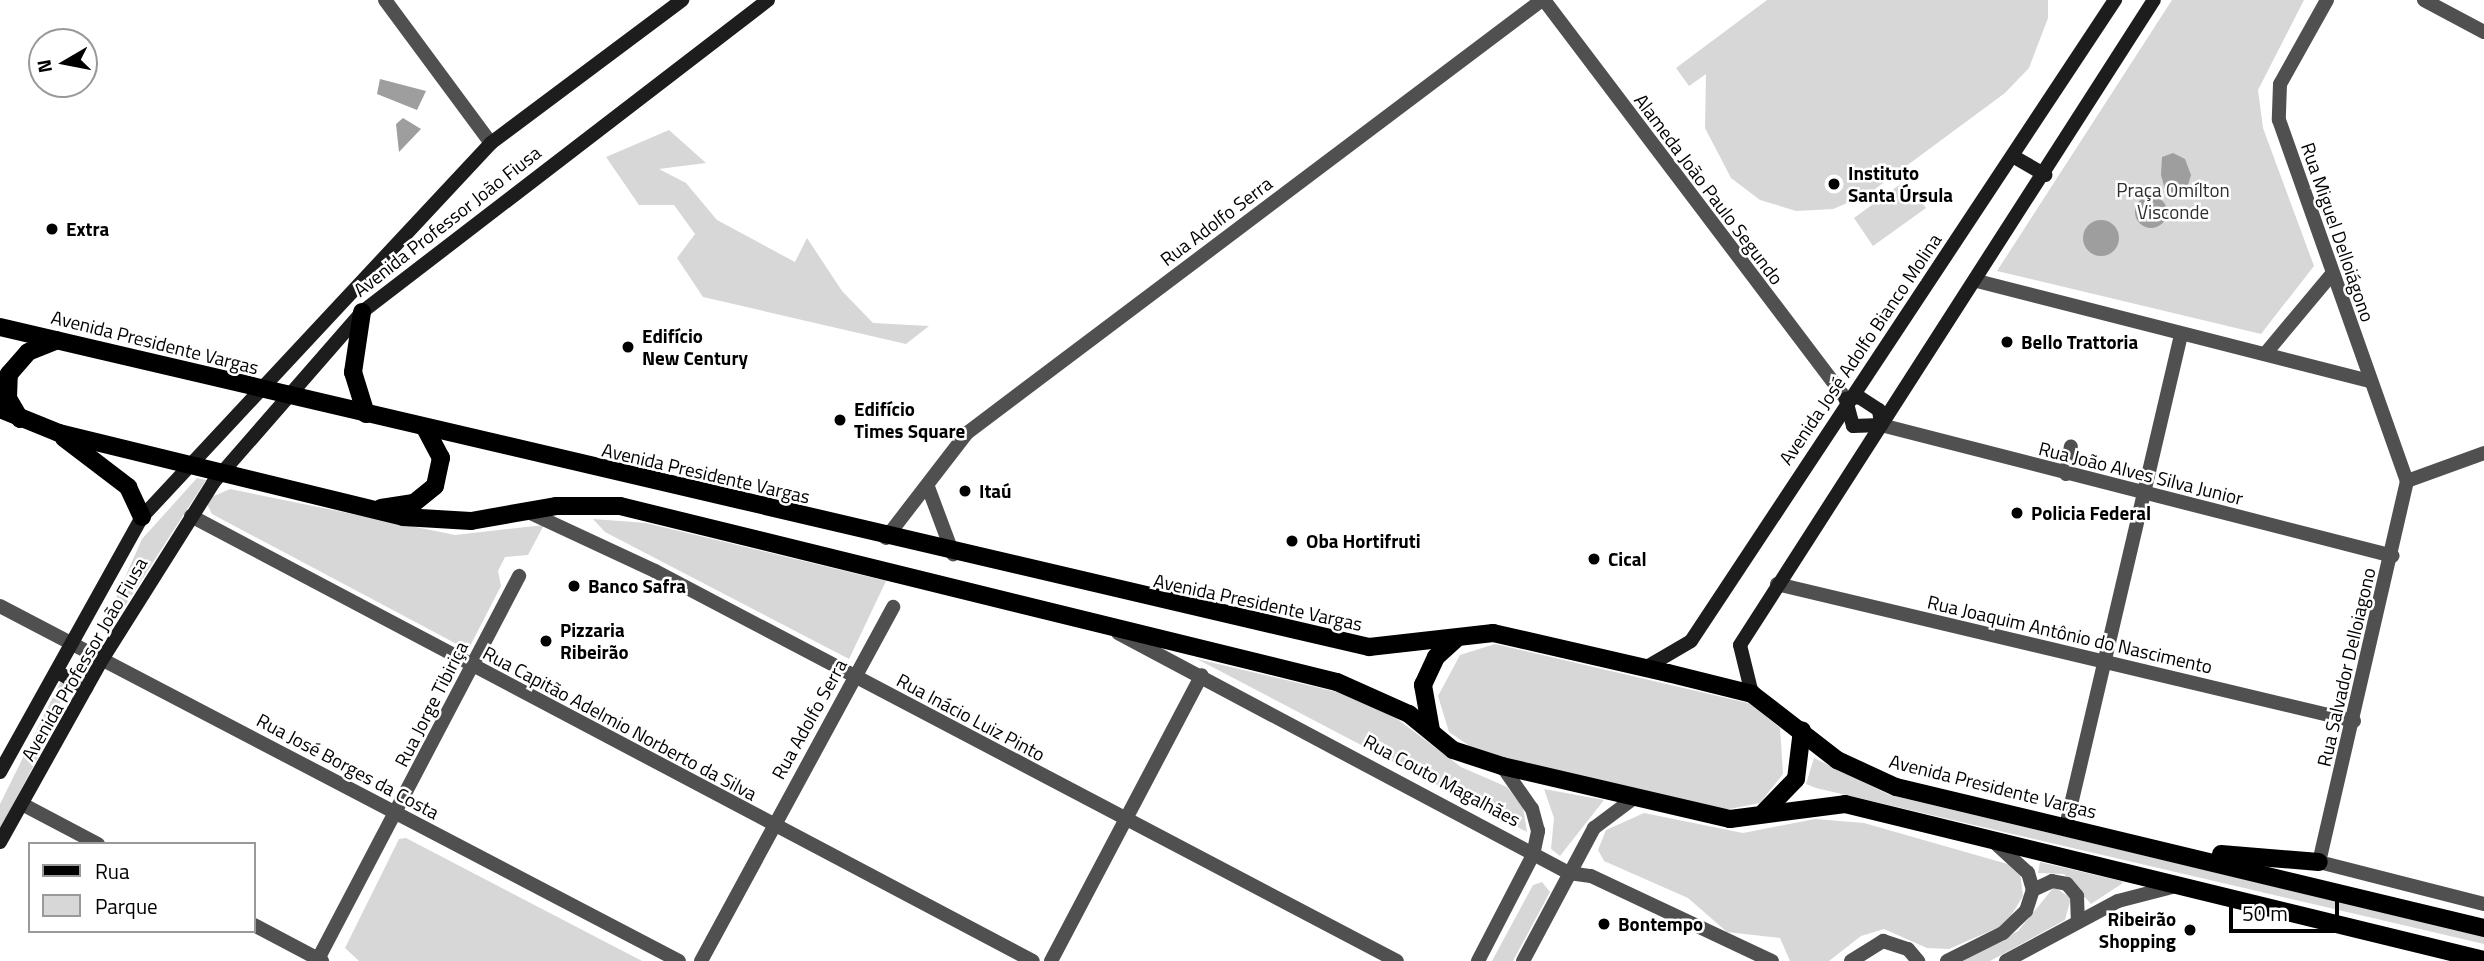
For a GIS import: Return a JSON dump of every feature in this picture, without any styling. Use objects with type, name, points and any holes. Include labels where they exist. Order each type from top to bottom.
[{"type":"main road","name":"Avenida Professor João Fiusa","points":[[0,772],[75,645],[142,517],[192,468],[491,143],[682,0]]},
{"type":"main road","name":"Avenida Professor João Fiusa","points":[[0,842],[103,658],[218,476],[362,312],[768,0]]},
{"type":"main road","name":"Avenida José Adolfo Bianco Molina","points":[[1645,668],[1691,641],[1846,399],[2016,158],[2115,0]]},
{"type":"main road","points":[[1752,694],[1740,645],[1777,584],[1977,281],[2154,0]]},
{"type":"main road","points":[[2016,158],[2045,175]]},
{"type":"main road","points":[[362,312],[354,372],[366,414]]},
{"type":"main road","name":"Avenida Presidente Vargas","points":[[0,327],[953,554],[1369,647],[1395,649],[1465,634],[1510,636],[1645,668],[1752,694],[1802,730],[1837,760],[1896,787],[2066,825],[2484,928]]},
{"type":"main road","points":[[20,418],[8,398],[9,374],[28,352],[57,340]]},
{"type":"main road","points":[[1846,399],[1870,401],[1881,425],[1853,426],[1846,399]]},
{"type":"main road","points":[[0,409],[59,433],[218,476],[370,509],[452,522],[526,511],[620,506],[1337,682],[1377,696],[1463,755],[1502,766],[1730,819],[1844,804],[1987,835],[2484,960]]},
{"type":"main road","points":[[370,509],[414,503],[435,486],[441,458],[425,428]]},
{"type":"main road","points":[[59,433],[128,487],[142,517]]},
{"type":"main road","points":[[1433,733],[1422,704],[1426,674],[1442,649],[1465,634]]},
{"type":"main road","points":[[58,673],[86,688]]},
{"type":"main road","points":[[1761,814],[1796,779],[1802,730]]},
{"type":"main road","points":[[2181,855],[2319,862]]},
{"type":"street","points":[[384,0],[491,143]]},
{"type":"street","name":"Alameda João Paulo Segundo","points":[[1543,0],[1846,399]]},
{"type":"street","name":"Rua Adolfo Serra","points":[[886,538],[928,487],[967,433],[1543,0]]},
{"type":"street","name":"Rua Miguel Delloiágono","points":[[2327,0],[2276,102],[2332,274],[2407,481]]},
{"type":"street","points":[[2424,0],[2484,32]]},
{"type":"street","points":[[2265,355],[2332,274]]},
{"type":"street","points":[[1977,281],[2369,381]]},
{"type":"street","points":[[2066,825],[2101,662],[2181,335]]},
{"type":"street","name":"Rua João Alves Silva Junior","points":[[1881,425],[2144,495],[2393,556]]},
{"type":"street","points":[[2066,474],[2071,446]]},
{"type":"street","points":[[2407,481],[2484,453]]},
{"type":"street","name":"Rua Salvador Delloiagono","points":[[2319,862],[2393,556],[2407,481]]},
{"type":"street","points":[[928,487],[953,554]]},
{"type":"street","name":"Rua Inácio Luiz Pinto","points":[[526,511],[854,677],[1397,961]]},
{"type":"street","name":"Rua Capitão Adelmio Norberto da Silva","points":[[191,516],[472,667],[1033,961]]},
{"type":"street","name":"Rua Jorge Tibiriça","points":[[319,960],[519,576]]},
{"type":"street","name":"Rua Joaquim Antônio do Nascimento","points":[[1777,584],[2354,720]]},
{"type":"street","name":"Rua José Borges da Costa","points":[[0,606],[679,961]]},
{"type":"street","name":"Rua Adolfo Serra","points":[[701,961],[893,607]]},
{"type":"street","name":"Rua Couto Magalhães","points":[[1097,624],[1202,675],[1518,841],[1533,855],[1569,873],[1591,876],[1772,961]]},
{"type":"street","points":[[1051,961],[1202,675]]},
{"type":"street","points":[[1478,961],[1533,855],[1537,820],[1502,766]]},
{"type":"street","points":[[1523,961],[1594,828],[1634,798]]},
{"type":"street","points":[[22,804],[94,842]]},
{"type":"street","points":[[1987,835],[2028,873],[2033,890]]},
{"type":"street","points":[[2319,862],[2484,904]]},
{"type":"street","points":[[1947,961],[2016,924],[2033,890],[2052,881],[2067,884],[2077,896],[2078,922]]},
{"type":"street","points":[[2006,961],[2141,892],[2183,884]]},
{"type":"street","points":[[256,926],[319,960]]},
{"type":"street","points":[[1851,961],[1884,941],[1908,949],[1918,961]]},
{"type":"green space","points":[[1767,0],[2048,0],[2048,18],[2029,68],[2005,93],[1867,195],[1833,209],[1796,211],[1760,200],[1731,178],[1705,128],[1706,74],[1689,86],[1676,68]]},
{"type":"green space","name":"Praça Omílton Visconde","points":[[2172,0],[2304,0],[2258,90],[2263,128],[2314,266],[2261,334],[1997,271]]},
{"type":"green space","points":[[669,130],[706,163],[659,169],[686,183],[717,220],[795,262],[807,238],[842,291],[873,323],[929,326],[906,344],[703,297],[677,258],[695,234],[674,205],[639,205],[606,157]]},
{"type":"green space","points":[[1906,180],[1926,208],[1873,246],[1854,218]]},
{"type":"green space","points":[[197,478],[206,480],[121,612],[112,607],[142,539]]},
{"type":"green space","points":[[230,489],[455,535],[544,525],[528,555],[505,557],[498,571],[501,586],[468,650],[212,514],[205,500]]},
{"type":"green space","points":[[593,519],[646,523],[886,581],[849,659],[605,532]]},
{"type":"green space","points":[[1495,644],[1752,704],[1780,728],[1783,774],[1760,803],[1724,810],[1480,753],[1449,732],[1438,696],[1460,655]]},
{"type":"green space","points":[[1197,659],[1354,696],[1388,712],[1461,767],[1507,787],[1523,807],[1527,832]]},
{"type":"green space","points":[[68,682],[42,750],[0,829],[0,804],[60,683]]},
{"type":"green space","points":[[1814,758],[1890,795],[2484,936],[2484,944],[1816,788],[1806,784]]},
{"type":"green space","points":[[1544,789],[1604,800],[1560,856],[1551,849],[1554,818]]},
{"type":"green space","points":[[1644,813],[1743,833],[1815,819],[1864,823],[2011,865],[2020,872],[2023,896],[2006,924],[1949,949],[1927,948],[1884,929],[1861,936],[1829,961],[1790,961],[1780,938],[1727,932],[1688,898],[1604,861],[1598,850],[1606,830]]},
{"type":"green space","points":[[406,838],[642,961],[359,961],[345,948],[399,839]]},
{"type":"green space","points":[[2040,862],[2123,883],[2091,904],[2064,874],[2038,873]]},
{"type":"green space","points":[[1542,882],[1550,892],[1513,961],[1492,961],[1533,885]]},
{"type":"green space","points":[[2054,887],[2071,898],[2065,920],[1990,961],[1963,961],[2018,931]]},
{"type":"shaded area","points":[[380,79],[426,91],[417,110],[377,94]]},
{"type":"shaded area","points":[[403,118],[421,129],[399,152],[396,124]]},
{"type":"shaded area","points":[[2173,153],[2185,159],[2191,175],[2184,198],[2165,189],[2161,175],[2162,157]]},
{"type":"shaded area","points":[[2151,196],[2162,201],[2167,212],[2162,223],[2151,228],[2140,223],[2135,212],[2140,201]]},
{"type":"shaded area","points":[[2101,220],[2114,225],[2119,238],[2114,251],[2101,256],[2088,251],[2083,238],[2088,225]]},
{"type":"place","name":"Instituto Santa Úrsula","points":[[1834,184]]},
{"type":"place","name":"Extra","points":[[52,229]]},
{"type":"place","name":"Bello Trattoria","points":[[2007,342]]},
{"type":"place","name":"Edifício New Century","points":[[628,347]]},
{"type":"place","name":"Edifício Times Square","points":[[840,420]]},
{"type":"place","name":"Itaú","points":[[965,491]]},
{"type":"place","name":"Policia Federal","points":[[2017,513]]},
{"type":"place","name":"Oba Hortifruti","points":[[1292,541]]},
{"type":"place","name":"Cical","points":[[1594,559]]},
{"type":"place","name":"Banco Safra","points":[[574,586]]},
{"type":"place","name":"Pizzaria Ribeirão","points":[[546,641]]},
{"type":"place","name":"Bontempo","points":[[1604,924]]},
{"type":"place","name":"Ribeirão Shopping","points":[[2190,930]]}]
